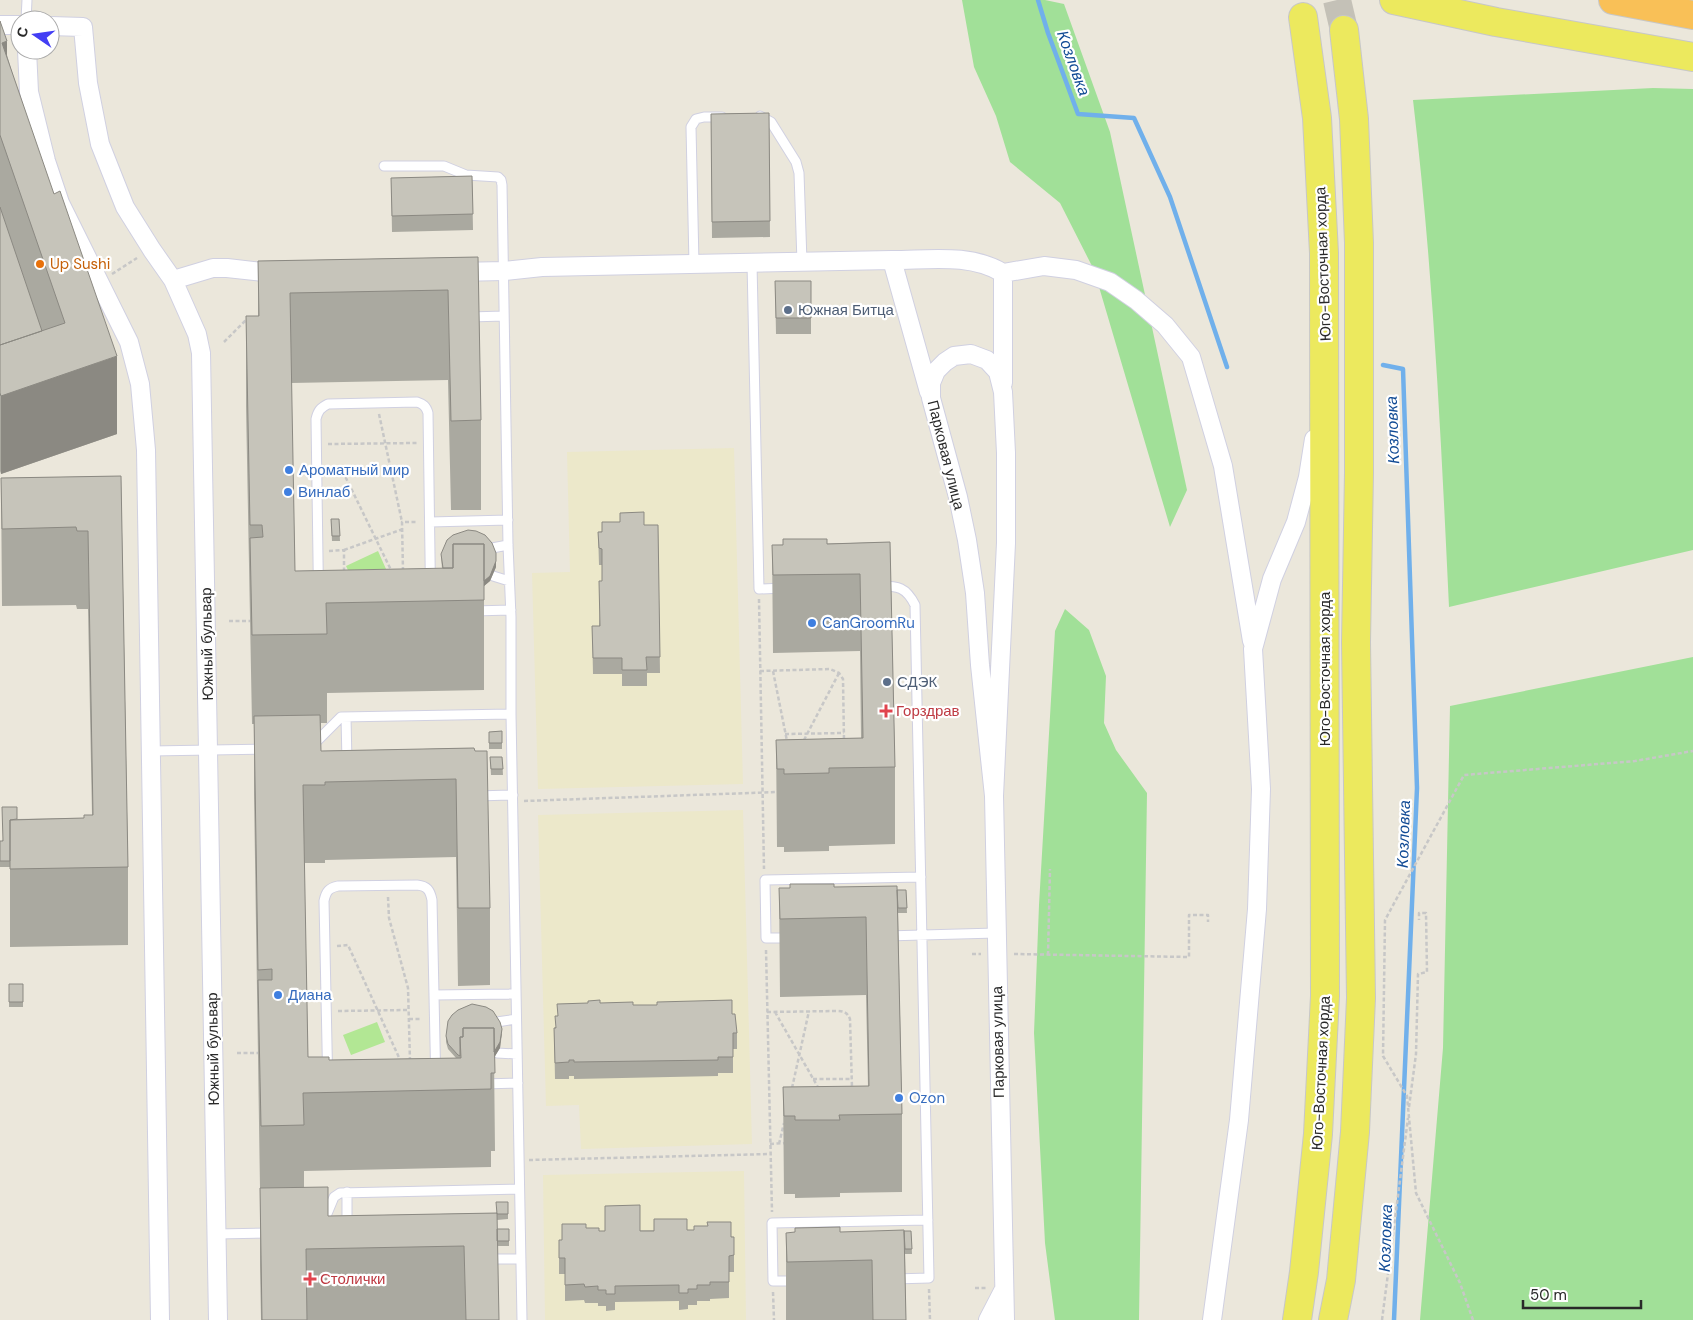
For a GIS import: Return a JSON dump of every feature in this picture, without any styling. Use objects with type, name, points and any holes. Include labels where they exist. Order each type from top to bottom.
[{"type":"highway","points":[[1613,0],[1693,15]]},
{"type":"main road","points":[[1394,0],[1496,22],[1693,57]]},
{"type":"main road","name":"Юго-Восточная хорда","points":[[1298,1320],[1318,1134],[1325,996],[1324,253],[1317,118],[1303,17]]},
{"type":"main road","name":"Юго-Восточная хорда","points":[[1334,1320],[1341,1280],[1355,1132],[1361,998],[1356,642],[1360,463],[1360,243],[1354,119],[1344,30]]},
{"type":"main road","points":[[1338,1320],[1341,1280]]},
{"type":"street","name":"Южный бульвар","points":[[60,26],[83,26],[88,83],[100,144],[126,207],[173,280],[197,334],[202,353],[218,1320]]},
{"type":"street","points":[[27,60],[29,92],[46,161],[60,203],[129,342],[140,384],[146,450],[160,1320]]},
{"type":"street","points":[[437,273],[504,271],[542,267],[960,259],[977,261],[1003,273],[1044,266],[1076,270],[1110,282],[1136,300],[1165,325],[1191,357],[1223,466],[1253,649],[1262,789],[1257,908],[1239,1120],[1212,1320]]},
{"type":"street","points":[[892,260],[931,398]]},
{"type":"street","points":[[173,280],[214,268],[294,276]]},
{"type":"street","points":[[1003,273],[1003,392]]},
{"type":"street","points":[[1253,649],[1272,579],[1296,522],[1308,477],[1316,426],[1325,316]]},
{"type":"street","name":"Парковая улица","points":[[994,796],[980,665],[975,593],[967,540],[958,497],[931,398],[931,384],[936,371],[954,356],[971,354],[987,360],[998,372],[1003,392],[1006,453],[1006,544],[994,796],[1005,1320]]},
{"type":"street","name":"Парковая улица","points":[[988,1320],[1004,1288]]},
{"type":"lane","points":[[751,116],[764,117],[771,122],[798,168],[800,177],[802,262]]},
{"type":"lane","points":[[694,264],[691,127],[696,119],[704,117],[732,117]]},
{"type":"lane","points":[[384,166],[444,166],[466,175],[498,177],[502,185],[508,545],[511,610],[511,714],[522,1320]]},
{"type":"lane","points":[[752,263],[759,589],[797,588]]},
{"type":"lane","points":[[465,317],[504,316]]},
{"type":"lane","points":[[416,402],[422,404],[428,413],[428,442],[430,522],[436,612],[431,626],[428,631],[419,635],[323,636],[319,628],[316,473],[317,412],[321,407],[328,404],[416,402]]},
{"type":"lane","points":[[430,522],[508,520]]},
{"type":"lane","points":[[492,548],[508,545]]},
{"type":"lane","points":[[493,576],[509,581]]},
{"type":"lane","points":[[874,586],[894,586],[903,589],[911,596],[915,605],[929,1278],[880,1279]]},
{"type":"lane","points":[[468,611],[511,610]]},
{"type":"lane","points":[[301,748],[311,753],[341,717],[511,714]]},
{"type":"lane","points":[[346,717],[347,775]]},
{"type":"lane","points":[[151,751],[271,749]]},
{"type":"lane","points":[[469,796],[513,798]]},
{"type":"lane","points":[[805,937],[766,938],[765,880],[921,877]]},
{"type":"lane","points":[[417,884],[425,886],[431,892],[435,1084],[434,1099],[429,1104],[353,1107],[335,1106],[330,1101],[328,1093],[325,946],[324,901],[326,892],[331,888],[338,886],[417,884]]},
{"type":"lane","points":[[873,936],[996,933]]},
{"type":"lane","points":[[434,995],[516,994]]},
{"type":"lane","points":[[497,1022],[516,1019]]},
{"type":"lane","points":[[497,1053],[517,1054]]},
{"type":"lane","points":[[474,1084],[518,1083]]},
{"type":"lane","points":[[435,1084],[445,1084]]},
{"type":"lane","points":[[319,1232],[334,1197],[340,1193],[519,1189]]},
{"type":"lane","points":[[347,1192],[347,1232]]},
{"type":"lane","points":[[802,1281],[773,1281],[772,1224],[928,1220]]},
{"type":"lane","points":[[217,1234],[280,1233]]},
{"type":"lane","points":[[474,1260],[521,1259]]},
{"type":"path","points":[[100,282],[152,250]]},
{"type":"path","points":[[224,342],[245,321],[253,321]]},
{"type":"path","points":[[377,403],[402,522],[403,577]]},
{"type":"path","points":[[316,444],[428,442]]},
{"type":"path","points":[[316,473],[344,474],[396,580]]},
{"type":"path","points":[[402,522],[430,522]]},
{"type":"path","points":[[318,551],[344,550],[402,529]]},
{"type":"path","points":[[344,550],[344,578]]},
{"type":"path","points":[[759,589],[765,880]]},
{"type":"path","points":[[229,621],[254,621]]},
{"type":"path","points":[[760,671],[830,669],[839,673],[842,680],[844,742]]},
{"type":"path","points":[[773,671],[788,749]]},
{"type":"path","points":[[804,741],[839,673]]},
{"type":"path","points":[[785,734],[844,732]]},
{"type":"path","points":[[1473,1320],[1460,1283],[1416,1193],[1407,1096],[1383,1056],[1385,920],[1464,775],[1635,761],[1693,751]]},
{"type":"path","points":[[777,792],[780,786]]},
{"type":"path","points":[[513,798],[787,792]]},
{"type":"path","points":[[1048,955],[1050,869]]},
{"type":"path","points":[[388,885],[389,918],[408,988],[410,1064]]},
{"type":"path","points":[[1382,1320],[1416,1054],[1418,974],[1427,972],[1426,913],[1418,913],[1419,920]]},
{"type":"path","points":[[1020,954],[1189,957],[1188,915],[1208,915],[1208,922]]},
{"type":"path","points":[[766,938],[772,1224]]},
{"type":"path","points":[[325,946],[348,945],[402,1064]]},
{"type":"path","points":[[326,1011],[409,1010]]},
{"type":"path","points":[[791,1090],[809,1011]]},
{"type":"path","points":[[767,1012],[843,1011],[848,1014],[850,1019],[852,1096]]},
{"type":"path","points":[[775,1012],[823,1096]]},
{"type":"path","points":[[237,1053],[263,1053]]},
{"type":"path","points":[[813,1079],[852,1079]]},
{"type":"path","points":[[779,1144],[785,1117]]},
{"type":"path","points":[[770,1144],[788,1143]]},
{"type":"path","points":[[519,1161],[770,1154]]},
{"type":"path","points":[[929,1278],[930,1320]]},
{"type":"path","points":[[773,1281],[774,1320]]},
{"type":"shaded area","points":[[734,448],[743,784],[538,789],[532,573],[570,572],[567,452]]},
{"type":"shaded area","points":[[743,810],[752,1144],[581,1149],[579,1105],[546,1106],[538,815]]},
{"type":"shaded area","points":[[744,1171],[746,1320],[545,1320],[543,1175]]},
{"type":"green space","points":[[962,0],[1045,0],[1064,4],[1110,132],[1187,490],[1170,527],[1094,270],[1060,203],[1010,162],[996,116],[974,67]]},
{"type":"green space","points":[[1653,88],[1693,89],[1693,550],[1449,607],[1431,290],[1413,100]]},
{"type":"green space","points":[[378,551],[386,569],[354,583],[346,566]]},
{"type":"green space","points":[[1065,609],[1089,630],[1106,676],[1104,723],[1116,750],[1147,793],[1139,1320],[1055,1320],[1045,1243],[1034,1033],[1039,905],[1055,631]]},
{"type":"green space","points":[[1693,657],[1693,1320],[1420,1320],[1443,1048],[1450,706]]},
{"type":"green space","points":[[377,1022],[385,1042],[351,1055],[343,1035]]},
{"type":"building","points":[[0,21],[7,41],[2,43],[54,194],[60,191],[117,356],[1,396],[0,345],[65,323],[0,135]]},
{"type":"building","points":[[769,113],[770,221],[712,222],[711,114]]},
{"type":"building","points":[[472,176],[473,214],[392,216],[391,178]]},
{"type":"building","points":[[0,207],[42,331],[0,345]]},
{"type":"building","points":[[478,257],[481,420],[451,421],[448,290],[290,293],[295,571],[453,568],[453,544],[484,544],[484,600],[326,603],[327,634],[252,635],[250,538],[263,537],[262,525],[250,525],[246,316],[259,316],[258,261]]},
{"type":"building","points":[[775,281],[811,281],[811,318],[776,318]]},
{"type":"building","points":[[121,476],[128,867],[10,869],[10,820],[84,818],[84,815],[93,815],[88,531],[77,531],[76,527],[2,529],[1,478]]},
{"type":"building","points":[[644,512],[644,525],[658,525],[660,657],[646,657],[647,670],[622,670],[622,658],[593,658],[592,626],[600,626],[599,581],[602,581],[602,549],[599,548],[598,532],[602,532],[602,522],[620,522],[620,513]]},
{"type":"building","points":[[331,519],[339,519],[340,536],[332,536]]},
{"type":"building","points":[[468,530],[485,535],[492,543],[496,553],[496,561],[490,576],[484,581],[484,544],[453,544],[453,568],[443,568],[441,554],[447,540],[453,535]]},
{"type":"building","points":[[783,539],[827,539],[827,544],[890,542],[895,767],[829,768],[829,773],[784,774],[784,769],[777,769],[776,740],[863,738],[860,574],[773,575],[772,545],[783,545]]},
{"type":"building","points":[[320,715],[321,751],[474,748],[475,751],[487,751],[490,908],[458,908],[456,779],[325,782],[325,785],[303,785],[308,1057],[329,1057],[329,1060],[461,1058],[460,1037],[463,1037],[463,1028],[494,1028],[495,1073],[491,1073],[491,1089],[303,1093],[304,1125],[261,1126],[258,980],[272,980],[272,969],[258,970],[254,716]]},
{"type":"building","points":[[502,731],[502,743],[489,743],[489,732]]},
{"type":"building","points":[[490,757],[502,757],[503,769],[491,769]]},
{"type":"building","points":[[2,807],[17,807],[17,819],[10,820],[10,861],[0,861],[0,841],[3,841]]},
{"type":"building","points":[[790,884],[834,884],[834,887],[897,886],[902,1114],[839,1115],[840,1120],[795,1120],[795,1116],[784,1116],[783,1087],[869,1086],[866,917],[780,919],[779,888],[790,888]]},
{"type":"building","points":[[897,890],[906,890],[907,908],[898,908]]},
{"type":"building","points":[[9,984],[23,984],[23,1002],[9,1002]]},
{"type":"building","points":[[600,1000],[600,1003],[633,1002],[633,1005],[657,1005],[657,1002],[732,1000],[732,1014],[735,1014],[737,1033],[733,1033],[733,1057],[718,1057],[718,1060],[574,1062],[574,1060],[569,1060],[569,1062],[555,1063],[554,1028],[556,1028],[555,1016],[558,1016],[557,1004],[588,1003],[588,1001]]},
{"type":"building","points":[[472,1004],[486,1007],[493,1011],[502,1029],[500,1042],[494,1052],[494,1028],[463,1028],[463,1037],[460,1037],[460,1056],[448,1044],[446,1036],[448,1021],[458,1010]]},
{"type":"building","points":[[328,1187],[328,1216],[497,1213],[499,1320],[466,1320],[464,1246],[306,1249],[307,1320],[262,1320],[260,1188]]},
{"type":"building","points":[[496,1202],[508,1202],[508,1214],[497,1214]]},
{"type":"building","points":[[640,1205],[640,1231],[654,1231],[654,1219],[687,1219],[687,1230],[694,1230],[694,1226],[708,1226],[707,1222],[731,1222],[731,1237],[734,1237],[734,1255],[729,1256],[729,1282],[710,1282],[710,1285],[697,1285],[697,1289],[688,1289],[688,1293],[679,1293],[679,1285],[615,1286],[615,1294],[606,1294],[606,1290],[598,1290],[598,1286],[585,1287],[584,1284],[565,1285],[565,1258],[559,1258],[559,1240],[562,1240],[562,1224],[586,1224],[586,1228],[599,1228],[599,1231],[605,1231],[605,1206]]},
{"type":"building","points":[[840,1227],[840,1232],[904,1230],[906,1320],[873,1320],[872,1260],[787,1262],[786,1233],[795,1232],[795,1228]]},
{"type":"building","points":[[497,1229],[509,1229],[509,1241],[497,1241]]},
{"type":"building","points":[[904,1231],[911,1231],[912,1249],[905,1249]]},
{"type":"waterway","name":"Козловка","points":[[1038,0],[1078,114],[1134,118],[1170,197],[1227,367]]},
{"type":"waterway","name":"Козловка","points":[[1383,365],[1403,369],[1417,788],[1394,1320]]},
{"type":"tunnel","points":[[1337,0],[1344,30]]},
{"type":"place","name":"Up Sushi","points":[[40,264]]},
{"type":"place","name":"Южная Битца","points":[[788,310]]},
{"type":"place","name":"Ароматный мир","points":[[289,470]]},
{"type":"place","name":"Винлаб","points":[[288,492]]},
{"type":"place","name":"CanGroomRu","points":[[812,623]]},
{"type":"place","name":"СДЭК","points":[[887,682]]},
{"type":"place","name":"Горздрав","points":[[886,711]]},
{"type":"place","name":"Диана","points":[[278,995]]},
{"type":"place","name":"Ozon","points":[[899,1098]]},
{"type":"place","name":"Столички","points":[[310,1279]]}]
